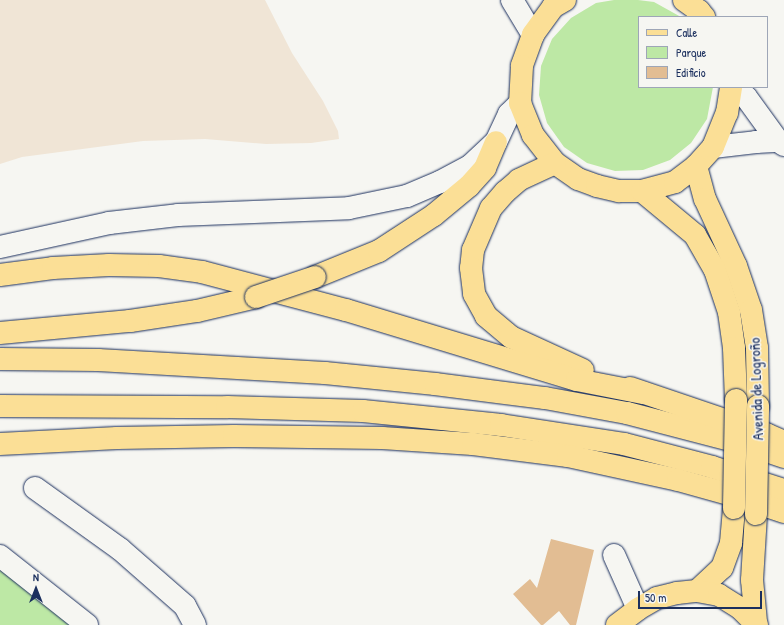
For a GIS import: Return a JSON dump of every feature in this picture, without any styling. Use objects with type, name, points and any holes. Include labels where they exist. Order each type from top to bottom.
[{"type":"main road","points":[[564,0],[552,7],[532,35],[522,66],[520,103],[533,135],[556,163],[578,178],[596,186],[619,191],[642,191],[675,182],[696,166],[713,147],[727,113],[731,88]]},
{"type":"main road","points":[[686,0],[703,16]]},
{"type":"main road","points":[[0,333],[130,321],[197,311],[256,297],[315,277],[379,251],[434,215],[468,186],[485,168],[496,142]]},
{"type":"main road","points":[[556,163],[519,180],[505,192],[491,208],[473,250],[472,268],[474,294],[486,316],[511,337],[581,369],[644,393],[766,434],[784,442]]},
{"type":"main road","name":"Avenida de Logroño","points":[[696,166],[704,199],[736,266],[751,310],[757,348],[758,406],[756,514],[752,580],[757,623]]},
{"type":"main road","name":"Avenida de Logroño","points":[[642,191],[695,235],[715,270],[729,312],[734,348],[736,400],[734,508],[731,543],[722,568],[697,591]]},
{"type":"main road","points":[[0,275],[53,268],[108,265],[159,266],[202,272],[346,310],[577,380],[644,393]]},
{"type":"main road","points":[[0,359],[105,360],[325,373],[435,384],[545,398],[627,413],[738,441],[784,457]]},
{"type":"main road","points":[[0,406],[227,407],[363,411],[442,418],[501,425],[624,444],[712,468],[784,490]]},
{"type":"main road","points":[[0,444],[116,438],[234,436],[382,438],[472,444],[568,456],[663,477],[743,498],[784,512]]},
{"type":"main road","points":[[617,625],[638,609],[657,598],[676,593],[697,591],[719,595],[740,608],[757,623]]},
{"type":"street","points":[[512,0],[532,35]]},
{"type":"street","points":[[732,88],[746,98],[781,143]]},
{"type":"street","points":[[0,247],[117,222],[178,215],[349,208],[407,196],[440,182],[470,166],[496,142],[508,114],[520,103]]},
{"type":"street","points":[[713,147],[781,143]]},
{"type":"street","points":[[35,488],[120,549],[185,606],[195,625]]},
{"type":"street","points":[[614,555],[638,609]]},
{"type":"street","points":[[0,556],[87,625]]},
{"type":"shaded area","points":[[0,0],[265,0],[292,53],[323,101],[338,131],[339,139],[311,143],[266,144],[205,139],[143,141],[22,157],[0,164]]},
{"type":"green space","points":[[614,0],[654,2],[679,16],[638,16],[638,88],[713,88],[707,119],[691,143],[670,160],[643,170],[615,171],[587,163],[564,147],[547,123],[539,95],[541,66],[552,39],[571,18],[596,3]]},
{"type":"green space","points":[[0,570],[79,625],[0,625]]},
{"type":"building","points":[[551,539],[594,550],[576,625],[570,625],[559,611],[543,625],[541,625],[513,594],[530,579],[537,588]]}]
